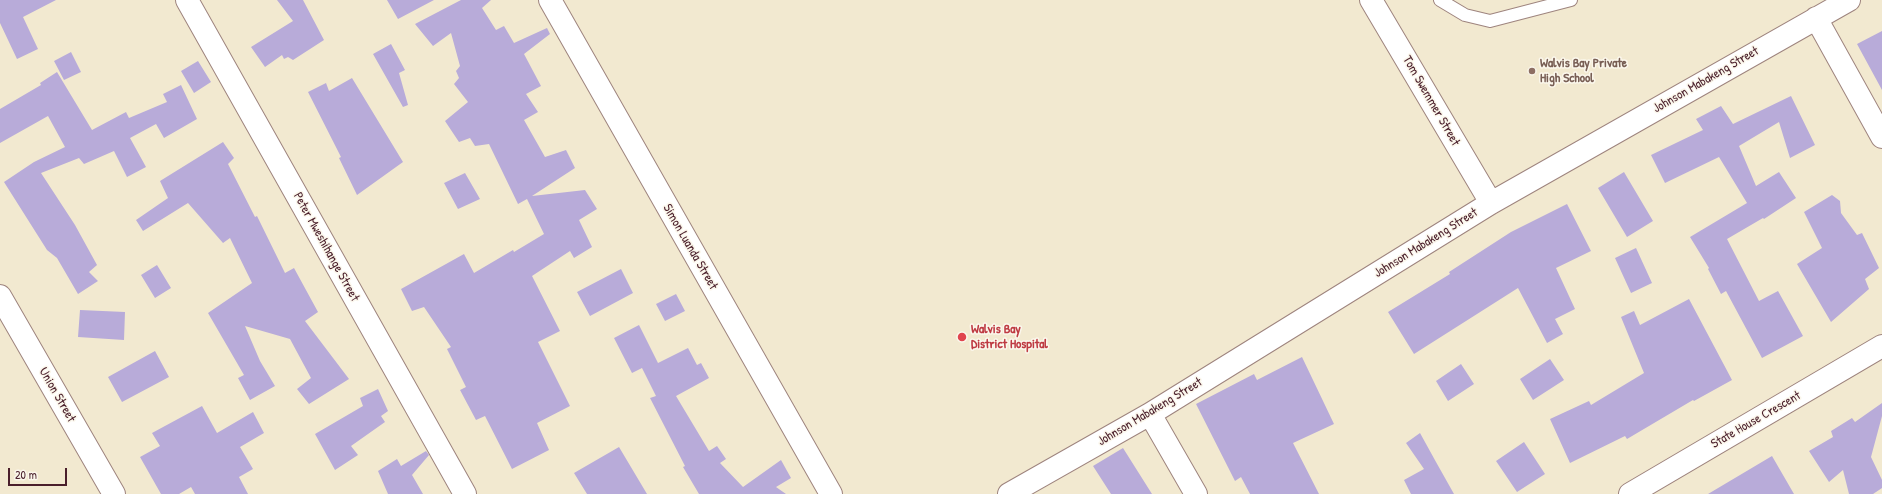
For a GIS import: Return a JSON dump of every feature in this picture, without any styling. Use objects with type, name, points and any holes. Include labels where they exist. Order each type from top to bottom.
[{"type":"street","name":"Peter Mweshihange Street","points":[[188,0],[465,494]]},
{"type":"street","name":"Simon Luanda Street","points":[[550,0],[831,494]]},
{"type":"street","name":"Tom Swemmer Street","points":[[1371,0],[1491,203]]},
{"type":"street","name":"Johnson Mabakeng Street","points":[[1008,494],[1150,414],[1491,203],[1849,0]]},
{"type":"street","points":[[1816,18],[1882,137]]},
{"type":"street","name":"Union Street","points":[[0,296],[114,494]]},
{"type":"street","name":"State House Crescent","points":[[1630,494],[1882,346]]},
{"type":"street","points":[[1150,414],[1196,494]]},
{"type":"lane","points":[[1440,0],[1465,16],[1490,21],[1571,0]]},
{"type":"building","points":[[0,0],[56,0],[23,17],[38,49],[17,59],[0,23]]},
{"type":"building","points":[[277,0],[303,0],[324,40],[293,60],[288,57],[284,59],[282,55],[265,67],[251,47],[293,21]]},
{"type":"building","points":[[387,0],[434,0],[398,19]]},
{"type":"building","points":[[461,0],[491,0],[482,8],[496,30],[504,26],[514,43],[547,28],[550,34],[524,54],[541,86],[526,94],[538,112],[524,120],[545,157],[566,150],[575,168],[532,196],[585,190],[597,209],[579,220],[592,247],[574,258],[570,251],[532,276],[560,331],[538,342],[570,406],[537,423],[549,450],[512,469],[485,416],[476,420],[460,390],[466,387],[447,349],[451,347],[424,307],[412,311],[401,289],[464,254],[474,273],[544,234],[527,199],[518,204],[489,144],[475,146],[470,138],[459,142],[445,121],[468,102],[454,84],[459,78],[456,71],[460,66],[451,33],[433,46],[415,24]]},
{"type":"building","points":[[1882,31],[1882,90],[1857,44]]},
{"type":"building","points":[[391,44],[405,70],[399,73],[408,105],[403,107],[373,54]]},
{"type":"building","points":[[71,52],[81,72],[64,80],[54,61]]},
{"type":"building","points":[[198,61],[211,82],[194,93],[181,71]]},
{"type":"building","points":[[57,72],[92,130],[126,112],[129,118],[167,102],[163,94],[181,85],[197,119],[164,138],[156,124],[130,138],[146,167],[127,177],[114,151],[84,164],[79,158],[41,173],[75,225],[97,265],[89,272],[98,281],[78,294],[57,258],[47,250],[4,182],[34,162],[65,147],[48,116],[0,143],[0,109],[41,85],[40,83]]},
{"type":"building","points":[[352,78],[403,162],[357,195],[339,158],[341,157],[308,92],[326,83],[329,91]]},
{"type":"building","points":[[1791,96],[1815,145],[1790,158],[1779,122],[1739,146],[1756,186],[1779,172],[1796,198],[1764,219],[1763,218],[1727,239],[1759,301],[1778,291],[1803,336],[1762,358],[1726,291],[1721,294],[1708,269],[1709,268],[1690,237],[1747,203],[1719,157],[1665,183],[1651,155],[1703,130],[1696,119],[1721,106],[1733,124]]},
{"type":"building","points":[[223,142],[234,158],[228,164],[255,217],[257,216],[285,273],[294,268],[318,312],[305,321],[349,379],[309,404],[297,389],[311,378],[290,339],[245,326],[260,361],[275,386],[250,400],[238,378],[244,375],[208,313],[252,283],[230,238],[223,243],[188,203],[143,231],[136,220],[168,198],[160,181]]},
{"type":"building","points":[[1624,172],[1653,221],[1627,237],[1598,188]]},
{"type":"building","points":[[465,173],[480,199],[458,209],[444,183]]},
{"type":"building","points":[[1832,195],[1840,201],[1841,213],[1857,235],[1862,233],[1879,268],[1865,279],[1869,289],[1831,322],[1797,264],[1822,248],[1804,212]]},
{"type":"building","points":[[1567,204],[1591,251],[1556,268],[1575,309],[1555,319],[1563,334],[1547,343],[1518,288],[1414,354],[1388,312],[1450,274],[1449,272],[1511,232]]},
{"type":"building","points":[[1636,248],[1652,283],[1631,293],[1615,258]]},
{"type":"building","points":[[157,265],[171,288],[155,298],[141,275]]},
{"type":"building","points":[[621,269],[633,293],[590,316],[577,292]]},
{"type":"building","points":[[676,294],[685,311],[665,321],[656,304]]},
{"type":"building","points":[[1689,299],[1732,380],[1694,401],[1693,400],[1627,439],[1625,436],[1570,463],[1550,419],[1589,401],[1591,405],[1644,373],[1621,317],[1634,311],[1640,325]]},
{"type":"building","points":[[80,310],[125,312],[124,340],[78,337]]},
{"type":"building","points":[[639,325],[658,363],[688,348],[697,365],[701,363],[709,378],[676,396],[709,451],[717,446],[726,459],[720,463],[743,487],[781,460],[791,478],[776,487],[786,494],[699,494],[683,467],[685,466],[650,398],[656,396],[642,368],[632,373],[614,338]]},
{"type":"building","points":[[155,351],[169,377],[122,402],[108,377]]},
{"type":"building","points":[[1302,357],[1334,424],[1293,443],[1319,494],[1250,494],[1241,477],[1235,481],[1196,404],[1254,374],[1257,380]]},
{"type":"building","points":[[1550,359],[1564,380],[1533,400],[1520,379]]},
{"type":"building","points":[[1461,364],[1474,384],[1448,401],[1436,381]]},
{"type":"building","points":[[378,389],[388,411],[381,416],[385,422],[351,446],[358,455],[335,470],[315,434],[363,406],[360,398]]},
{"type":"building","points":[[1882,403],[1882,416],[1871,457],[1882,480],[1882,488],[1873,494],[1849,494],[1843,470],[1829,482],[1809,451],[1833,437],[1831,431],[1852,418],[1855,422]]},
{"type":"building","points":[[202,406],[217,433],[253,412],[264,433],[240,447],[253,469],[239,477],[248,494],[195,494],[191,487],[179,494],[161,494],[140,457],[160,446],[152,433]]},
{"type":"building","points":[[1420,433],[1454,494],[1411,494],[1404,480],[1424,469],[1406,443]]},
{"type":"building","points":[[1524,442],[1545,474],[1517,492],[1496,461]]},
{"type":"building","points":[[619,447],[647,494],[587,494],[574,473]]},
{"type":"building","points":[[1123,448],[1152,494],[1111,494],[1093,466]]},
{"type":"building","points":[[426,451],[429,455],[412,475],[423,494],[388,494],[378,471],[397,459],[401,466]]},
{"type":"building","points":[[1772,456],[1794,494],[1708,494]]},
{"type":"place","name":"Walvis Bay Private High School","points":[[1532,71]]},
{"type":"place","name":"Walvis Bay District Hospital","points":[[962,337]]}]
